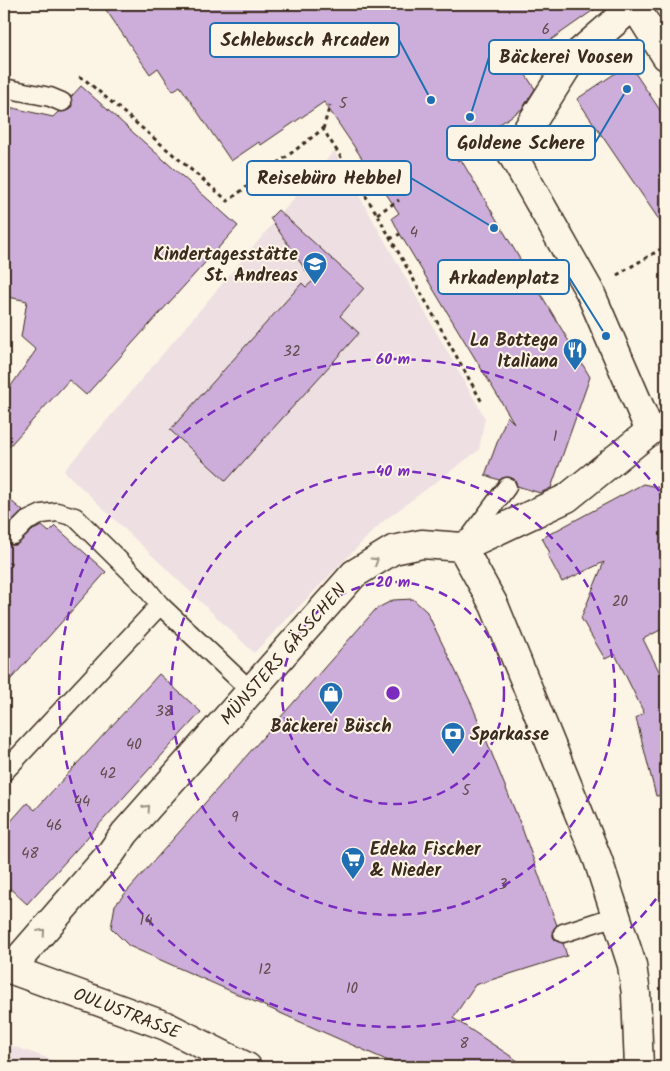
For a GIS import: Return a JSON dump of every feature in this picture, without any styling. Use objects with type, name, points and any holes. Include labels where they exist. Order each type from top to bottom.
[{"type":"street","points":[[639,1067],[636,994],[632,965],[598,860],[498,614],[462,547],[567,498],[650,431],[590,292],[512,154],[572,59],[635,4],[666,56]]},
{"type":"street","name":"MÜNSTERS GÄSSCHEN","points":[[7,968],[111,853],[125,833],[354,574],[392,550],[422,544],[462,547]]},
{"type":"street","name":"OULUSTRASSE","points":[[7,968],[166,1026],[247,1067]]},
{"type":"lane","points":[[4,88],[50,97],[62,102]]},
{"type":"lane","points":[[462,547],[508,487]]},
{"type":"lane","points":[[13,535],[27,521],[42,514],[57,512],[75,517],[143,584],[160,605],[251,691]]},
{"type":"lane","points":[[4,772],[160,605]]},
{"type":"lane","points":[[563,933],[616,916]]},
{"type":"path","points":[[75,76],[84,78],[228,201],[323,129],[330,106]]},
{"type":"path","points":[[323,129],[376,214],[483,404]]},
{"type":"path","points":[[470,144],[473,148]]},
{"type":"path","points":[[376,214],[400,200]]},
{"type":"path","points":[[390,239],[400,234]]},
{"type":"path","points":[[590,292],[666,246]]},
{"type":"shaded area","name":"Kindertagesstätte St. Andreas","points":[[334,151],[485,418],[479,450],[381,523],[254,653],[64,471]]},
{"type":"shaded area","points":[[4,1043],[73,1067],[4,1067]]},
{"type":"building","points":[[102,4],[602,4],[518,63],[535,89],[522,109],[457,153],[590,377],[551,488],[540,493],[517,486],[514,479],[509,477],[499,480],[485,475],[507,416],[514,423],[400,234],[392,218],[399,213],[324,102],[261,145],[259,142],[231,161],[180,86],[173,91],[158,68],[150,74]]},
{"type":"building","points":[[629,64],[666,119],[666,230],[577,99]]},
{"type":"building","points":[[81,86],[238,226],[86,395],[69,380],[4,452],[4,396],[36,350],[21,337],[27,301],[4,296],[4,106],[53,117],[58,112],[69,110],[72,106],[71,97]]},
{"type":"building","points":[[278,210],[364,288],[340,316],[359,333],[226,481],[170,430],[302,283],[306,287],[313,281],[270,218]]},
{"type":"building","points":[[643,484],[666,489],[666,627],[643,639],[666,685],[666,795],[656,796],[636,718],[644,713],[615,654],[605,659],[581,618],[604,562],[562,582],[547,554],[550,553],[542,538]]},
{"type":"building","points":[[4,495],[23,511],[4,530]]},
{"type":"building","points":[[42,526],[49,532],[55,526],[106,572],[4,687],[4,540],[10,545],[16,545],[33,530]]},
{"type":"building","points":[[413,599],[427,612],[472,705],[522,828],[557,925],[553,930],[553,937],[556,941],[563,943],[567,956],[475,985],[453,1018],[527,1067],[402,1067],[129,946],[111,928],[115,905],[376,609],[393,600]]},
{"type":"building","points":[[159,674],[201,712],[27,904],[4,883],[4,829],[27,803],[35,810]]},
{"type":"place","name":"Goldene Schere","points":[[627,89]]},
{"type":"place","name":"Schlebusch Arcaden","points":[[431,100]]},
{"type":"place","name":"Bäckerei Voosen","points":[[470,117]]},
{"type":"place","name":"Reisebüro Hebbel","points":[[494,228]]},
{"type":"place","name":"Kindertagesstätte St. Andreas","points":[[315,285]]},
{"type":"place","name":"Arkadenplatz","points":[[606,336]]},
{"type":"place","name":"La Bottega Italiana","points":[[575,371]]},
{"type":"place","name":"Bäckerei Büsch","points":[[331,715]]},
{"type":"place","name":"Sparkasse","points":[[453,755]]},
{"type":"place","name":"Edeka Fischer & Nieder","points":[[353,880]]}]
